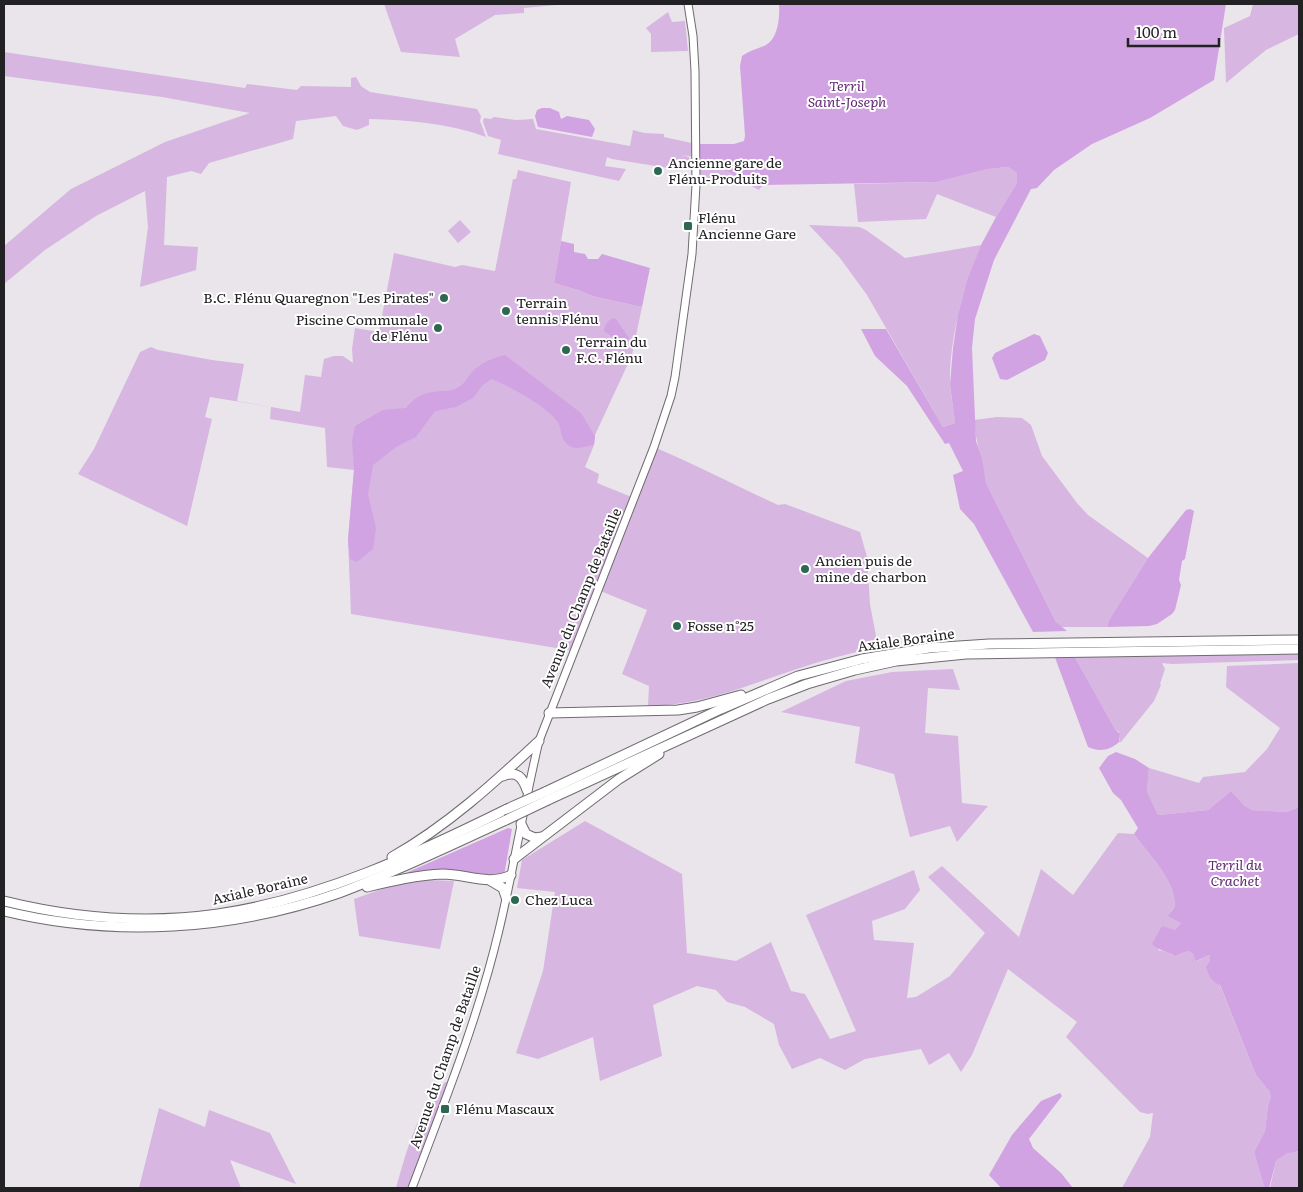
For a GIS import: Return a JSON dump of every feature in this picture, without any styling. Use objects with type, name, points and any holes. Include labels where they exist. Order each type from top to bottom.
[{"type":"highway","name":"Axiale Boraine","points":[[4,911],[59,922],[126,927],[216,922],[284,909],[340,892],[395,871],[506,820],[546,796],[721,709],[798,676],[955,646],[1042,648],[1299,640]]},
{"type":"highway","name":"Axiale Boraine","points":[[1074,647],[1299,649]]},
{"type":"highway","name":"Axiale Boraine","points":[[4,900],[54,912],[115,918],[193,917],[220,914],[290,898],[359,876],[507,810],[546,796],[776,696],[863,663]]},
{"type":"highway","points":[[549,713],[659,711],[697,707],[798,676]]},
{"type":"highway","points":[[514,859],[619,779],[702,729]]},
{"type":"highway","points":[[359,876],[424,837],[501,776],[539,741]]},
{"type":"highway","points":[[501,776],[508,773],[518,774],[524,781],[527,790]]},
{"type":"highway","points":[[521,824],[526,834],[535,838],[542,837]]},
{"type":"highway","points":[[340,892],[419,875],[464,875],[491,881],[503,888],[506,896]]},
{"type":"highway","points":[[491,881],[510,876]]},
{"type":"street","name":"Avenue du Champ de Bataille","points":[[412,1188],[470,1032],[487,975],[539,741],[654,447],[671,396],[692,254],[696,184],[695,71],[693,36],[688,4]]},
{"type":"shaded area","points":[[384,4],[567,4],[524,8],[524,13],[495,15],[455,39],[460,57],[401,52]]},
{"type":"shaded area","points":[[1253,4],[1299,4],[1299,34],[1266,50],[1226,83],[1224,28],[1250,16]]},
{"type":"shaded area","points":[[668,12],[672,22],[685,21],[688,51],[651,52],[651,34],[646,28]]},
{"type":"shaded area","points":[[4,52],[245,88],[247,84],[297,90],[301,86],[351,87],[351,78],[356,77],[361,86],[370,92],[477,109],[481,116],[480,121],[486,137],[458,128],[413,121],[369,119],[369,125],[357,130],[343,126],[336,116],[296,121],[293,139],[209,163],[201,174],[191,171],[167,177],[164,245],[198,247],[196,270],[140,287],[148,227],[145,191],[96,216],[45,250],[4,284],[4,246],[71,189],[165,142],[250,113],[162,97],[4,76]]},
{"type":"shaded area","points":[[494,117],[516,120],[533,119],[536,129],[630,146],[633,130],[644,133],[664,134],[664,137],[696,144],[696,157],[681,155],[689,157],[691,165],[688,169],[674,169],[607,157],[605,166],[626,169],[619,181],[498,154],[501,140],[488,136],[483,122],[484,118],[491,119]]},
{"type":"shaded area","points":[[696,163],[720,168],[760,188],[759,190],[742,181],[702,177]]},
{"type":"shaded area","points":[[1008,167],[1017,173],[1017,183],[996,217],[937,194],[926,219],[858,222],[854,184],[937,182],[988,169]]},
{"type":"shaded area","points":[[518,170],[571,182],[554,283],[592,296],[642,307],[632,355],[595,435],[594,445],[585,467],[599,474],[597,483],[634,498],[654,447],[778,505],[785,504],[860,532],[867,557],[870,604],[878,647],[819,662],[707,698],[669,705],[648,706],[649,686],[622,674],[647,610],[598,590],[574,651],[351,614],[348,540],[354,470],[327,467],[325,428],[270,419],[271,407],[210,397],[205,417],[212,419],[187,526],[78,474],[94,449],[140,352],[151,347],[212,360],[244,364],[237,401],[300,412],[305,375],[321,377],[324,359],[334,356],[343,356],[353,363],[352,349],[355,328],[379,332],[394,253],[455,267],[462,265],[495,271],[513,179],[516,179]]},
{"type":"shaded area","points":[[460,220],[471,232],[458,243],[448,231]]},
{"type":"shaded area","points":[[809,225],[859,227],[905,258],[981,245],[963,296],[952,349],[950,385],[955,423],[943,427],[867,295],[840,258]]},
{"type":"shaded area","points":[[997,417],[1022,418],[1031,425],[1042,456],[1077,503],[1088,515],[1148,558],[1109,620],[1107,627],[1061,627],[1056,622],[986,483],[974,420]]},
{"type":"shaded area","points":[[1299,649],[1299,660],[1162,663],[1165,669],[1154,701],[1121,742],[1119,742],[1119,732],[1115,729],[1072,652]]},
{"type":"shaded area","points":[[1299,663],[1299,807],[1287,812],[1252,810],[1245,806],[1231,791],[1208,810],[1158,815],[1147,791],[1149,768],[1199,783],[1203,777],[1245,772],[1267,749],[1280,728],[1226,687],[1227,666]]},
{"type":"shaded area","points":[[953,669],[960,690],[928,688],[925,733],[958,736],[962,803],[988,806],[957,842],[950,826],[910,837],[894,774],[855,763],[860,727],[781,712],[846,681],[892,672]]},
{"type":"shaded area","points":[[585,821],[682,874],[687,953],[736,961],[771,942],[791,991],[805,994],[830,1039],[856,1031],[806,915],[914,870],[920,890],[905,909],[872,921],[874,940],[914,943],[907,998],[916,997],[950,976],[985,933],[928,877],[942,866],[1019,937],[1041,869],[1073,895],[1118,833],[1134,834],[1154,859],[1171,886],[1175,906],[1171,911],[1181,923],[1158,950],[1173,956],[1188,951],[1193,954],[1197,961],[1210,955],[1210,961],[1256,1075],[1269,1091],[1271,1097],[1265,1131],[1254,1152],[1266,1188],[1122,1188],[1150,1137],[1153,1113],[1140,1112],[1066,1037],[1077,1022],[1008,969],[972,1055],[961,1072],[949,1053],[929,1065],[921,1049],[865,1059],[845,1070],[820,1058],[792,1069],[779,1045],[774,1024],[745,1007],[727,1002],[716,990],[697,986],[653,1005],[662,1056],[600,1081],[593,1037],[538,1059],[516,1053],[543,971],[555,892],[517,888],[522,860]]},
{"type":"shaded area","points":[[429,880],[454,881],[440,949],[359,936],[354,899],[393,885]]},
{"type":"shaded area","points":[[447,1082],[446,1086],[408,1188],[396,1188],[409,1146],[420,1119],[435,1094]]},
{"type":"shaded area","points":[[159,1108],[205,1127],[209,1110],[270,1133],[296,1184],[230,1160],[241,1188],[139,1188]]},
{"type":"shaded area","points":[[1299,1151],[1299,1188],[1270,1188],[1276,1161],[1286,1154]]},
{"type":"green space","name":"Terril Saint-Joseph","points":[[779,4],[1226,4],[1214,80],[1150,118],[1092,144],[1054,170],[1037,188],[1031,189],[994,260],[975,319],[972,348],[976,441],[982,459],[986,483],[1056,622],[1067,631],[1033,632],[974,524],[960,509],[953,475],[963,471],[949,443],[945,444],[907,386],[875,356],[861,329],[886,329],[943,427],[955,423],[950,385],[958,315],[968,278],[981,245],[1017,183],[1017,173],[1008,167],[988,169],[937,182],[763,185],[760,188],[720,168],[696,163],[696,144],[734,144],[744,141],[740,66],[742,56],[764,46],[772,39],[777,28]]},
{"type":"green space","points":[[550,108],[559,112],[561,119],[567,116],[589,120],[595,129],[592,137],[538,127],[535,116],[537,110]]},
{"type":"green space","points":[[561,241],[574,244],[574,252],[585,254],[588,259],[598,259],[602,254],[650,268],[642,307],[592,296],[554,283]]},
{"type":"green space","points":[[616,319],[629,338],[625,344],[604,331],[609,320]]},
{"type":"green space","points":[[1034,334],[1040,336],[1048,353],[1045,360],[1007,380],[1000,379],[992,358],[995,353]]},
{"type":"green space","points":[[505,355],[581,413],[595,436],[594,445],[577,448],[571,447],[565,443],[559,424],[552,415],[526,397],[491,379],[482,386],[473,398],[456,407],[435,411],[416,437],[396,447],[373,465],[368,494],[376,528],[373,549],[357,562],[350,559],[348,540],[354,470],[352,441],[355,426],[383,410],[406,408],[417,397],[425,394],[455,389],[463,384],[478,366],[491,359]]},
{"type":"green space","points":[[1186,510],[1194,511],[1185,559],[1182,561],[1179,580],[1181,585],[1175,610],[1157,624],[1149,626],[1107,627],[1109,620],[1148,558]]},
{"type":"green space","points":[[1053,652],[1072,652],[1115,729],[1120,734],[1119,742],[1115,745],[1104,750],[1088,747]]},
{"type":"green space","name":"Terril du Crachet","points":[[1116,752],[1135,759],[1149,768],[1147,791],[1158,815],[1208,810],[1231,791],[1245,806],[1252,810],[1287,812],[1299,807],[1299,1151],[1286,1154],[1276,1161],[1269,1188],[1265,1188],[1254,1152],[1265,1131],[1271,1097],[1269,1091],[1256,1075],[1220,985],[1212,980],[1208,973],[1206,967],[1210,961],[1210,955],[1196,961],[1193,954],[1188,951],[1174,956],[1152,944],[1162,926],[1175,930],[1181,923],[1168,916],[1175,906],[1171,886],[1154,859],[1134,834],[1138,828],[1121,800],[1113,793],[1099,768],[1108,756]]},
{"type":"green space","points":[[508,828],[512,829],[504,876],[467,872],[406,873]]},
{"type":"green space","points":[[1060,1093],[1062,1096],[1029,1139],[1033,1148],[1061,1173],[1073,1188],[1001,1188],[989,1175],[1012,1135],[1041,1101]]},
{"type":"place","name":"Ancienne gare de Flénu-Produits","points":[[658,171]]},
{"type":"place","name":"Flénu Ancienne Gare","points":[[688,226]]},
{"type":"place","name":"B.C. Flénu Quaregnon \"Les Pirates\"","points":[[444,298]]},
{"type":"place","name":"Terrain tennis Flénu","points":[[506,311]]},
{"type":"place","name":"Piscine Communale de Flénu","points":[[438,328]]},
{"type":"place","name":"Terrain du F.C. Flénu","points":[[566,350]]},
{"type":"place","name":"Ancien puis de mine de charbon","points":[[805,569]]},
{"type":"place","name":"Fosse n°25","points":[[677,626]]},
{"type":"place","name":"Chez Luca","points":[[515,900]]},
{"type":"place","name":"Flénu Mascaux","points":[[445,1109]]}]
